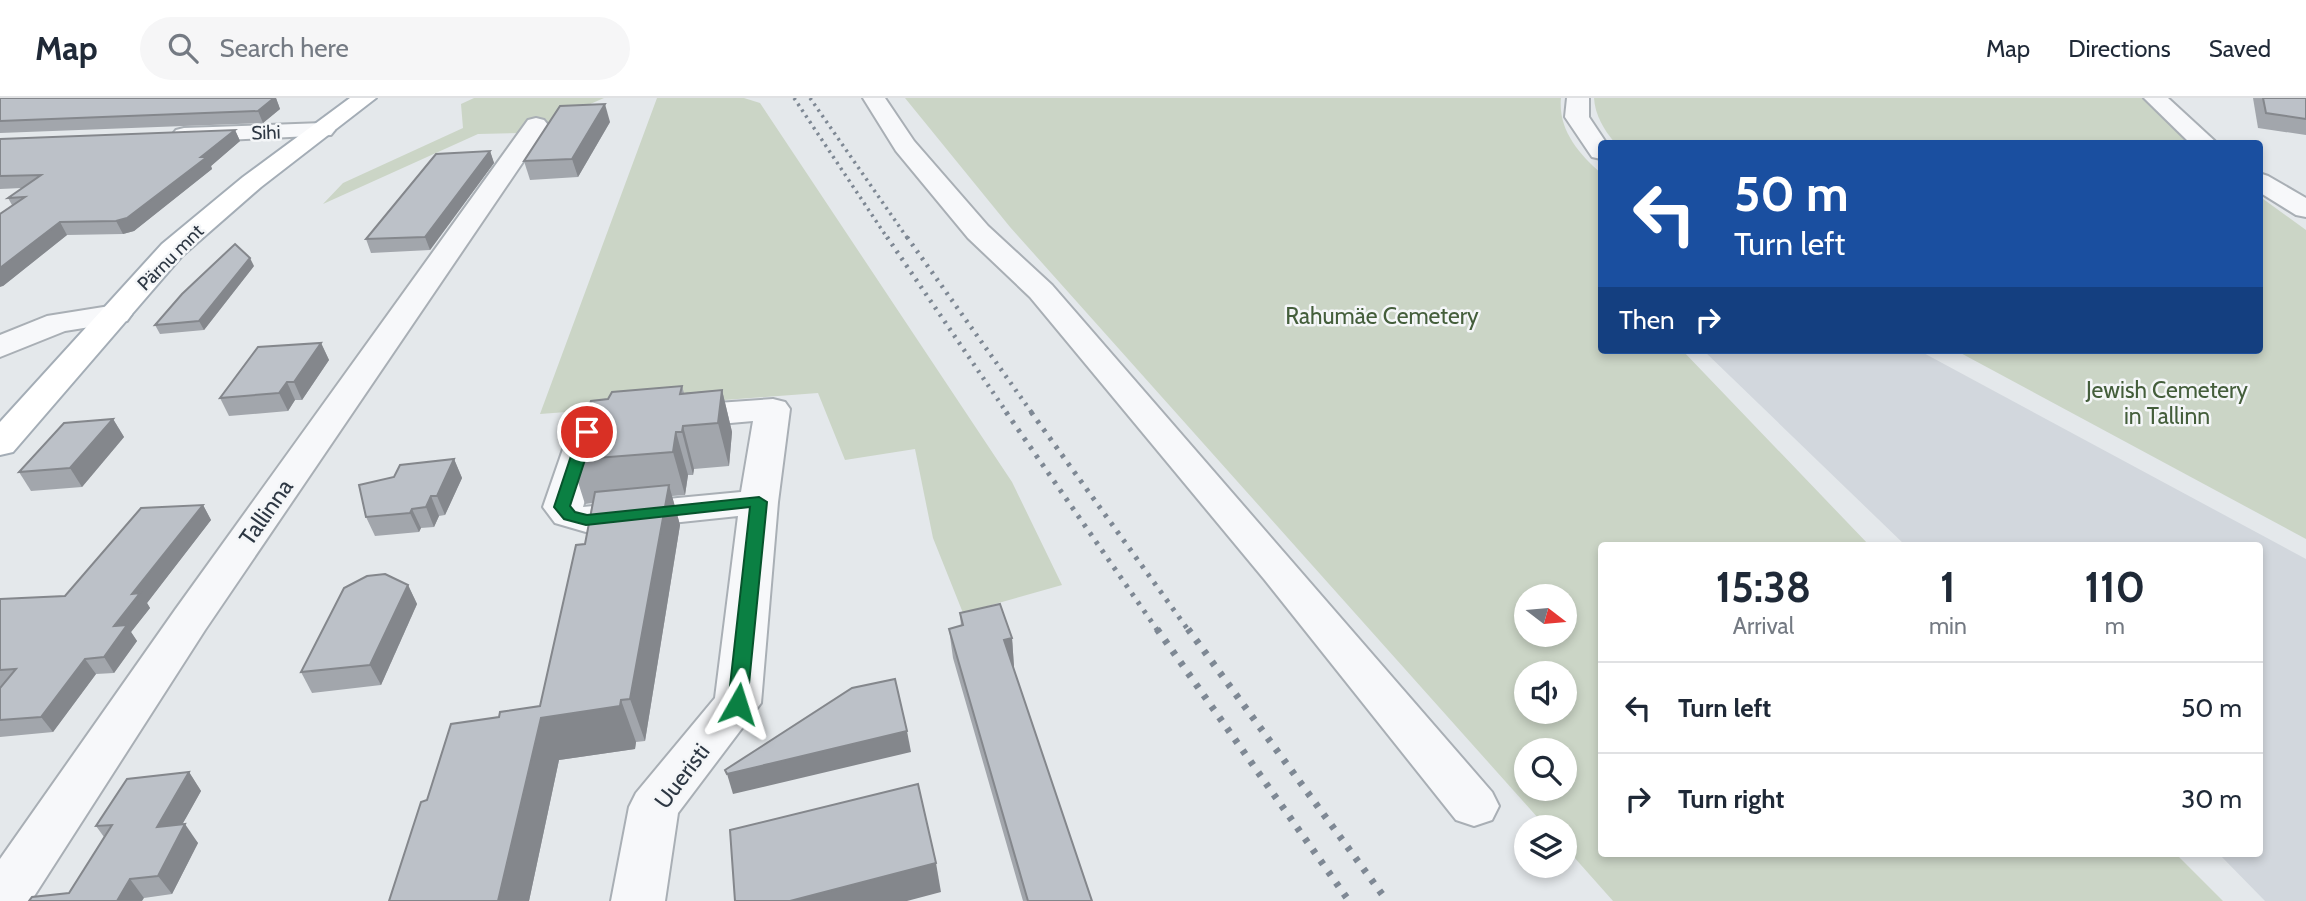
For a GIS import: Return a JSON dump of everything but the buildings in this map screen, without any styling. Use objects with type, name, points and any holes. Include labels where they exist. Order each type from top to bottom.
[{"type":"main road","name":"Pärnu mnt","points":[[0,444],[172,250],[252,182],[365,98]]},
{"type":"street","points":[[874,98],[913,155],[978,232],[1041,291],[1279,570],[1474,806]]},
{"type":"street","points":[[1578,98],[1577,117],[1598,148]]},
{"type":"street","points":[[2155,98],[2202,140]]},
{"type":"street","name":"Tallinna","points":[[1,901],[190,620],[536,125]]},
{"type":"street","name":"Sihi","points":[[163,136],[323,130]]},
{"type":"street","points":[[2263,183],[2306,209]]},
{"type":"street","points":[[0,347],[58,323],[116,313]]},
{"type":"street","name":"Uueristi","points":[[638,901],[654,807],[738,704],[759,502],[773,409],[620,421],[587,432],[562,507],[569,515],[586,520],[759,502]]},
{"type":"shaded area","points":[[1707,354],[1925,354],[2306,559],[2306,901],[2265,901],[2222,857],[2263,857],[2263,542],[1902,542]]},
{"type":"green space","points":[[474,98],[604,98],[524,133],[478,134],[323,204],[343,183],[463,128],[461,104]]},
{"type":"green space","points":[[657,98],[744,98],[760,103],[1012,482],[1062,585],[963,613],[933,538],[915,449],[845,460],[818,393],[540,414]]},
{"type":"green space","name":"Rahumäe Cemetery","points":[[905,98],[1561,98],[1563,120],[1571,140],[1598,170],[1598,354],[1686,354],[1866,542],[1598,542],[1598,857],[2179,857],[2223,901],[1613,901],[1577,860],[1577,815],[1535,815],[1523,801],[1577,801],[1577,738],[1514,738],[1514,791],[1010,227]]},
{"type":"green space","points":[[1594,98],[2142,98],[2190,140],[1613,140],[1596,110]]},
{"type":"green space","name":"Jewish Cemetery in Tallinn","points":[[2263,199],[2306,230],[2306,539],[1962,354],[2263,354]]},
{"type":"railway","points":[[794,98],[888,239]]},
{"type":"railway","points":[[810,98],[908,239]]},
{"type":"railway","points":[[887,237],[1007,413]]},
{"type":"railway","points":[[907,237],[1032,413]]},
{"type":"railway","points":[[1006,412],[1158,631]]},
{"type":"railway","points":[[1031,412],[1189,631]]},
{"type":"railway","points":[[1157,629],[1349,901]]},
{"type":"railway","points":[[1188,629],[1387,901]]},
{"type":"route","points":[[587,432],[562,507],[569,515],[586,520],[759,502],[738,704]]}]
